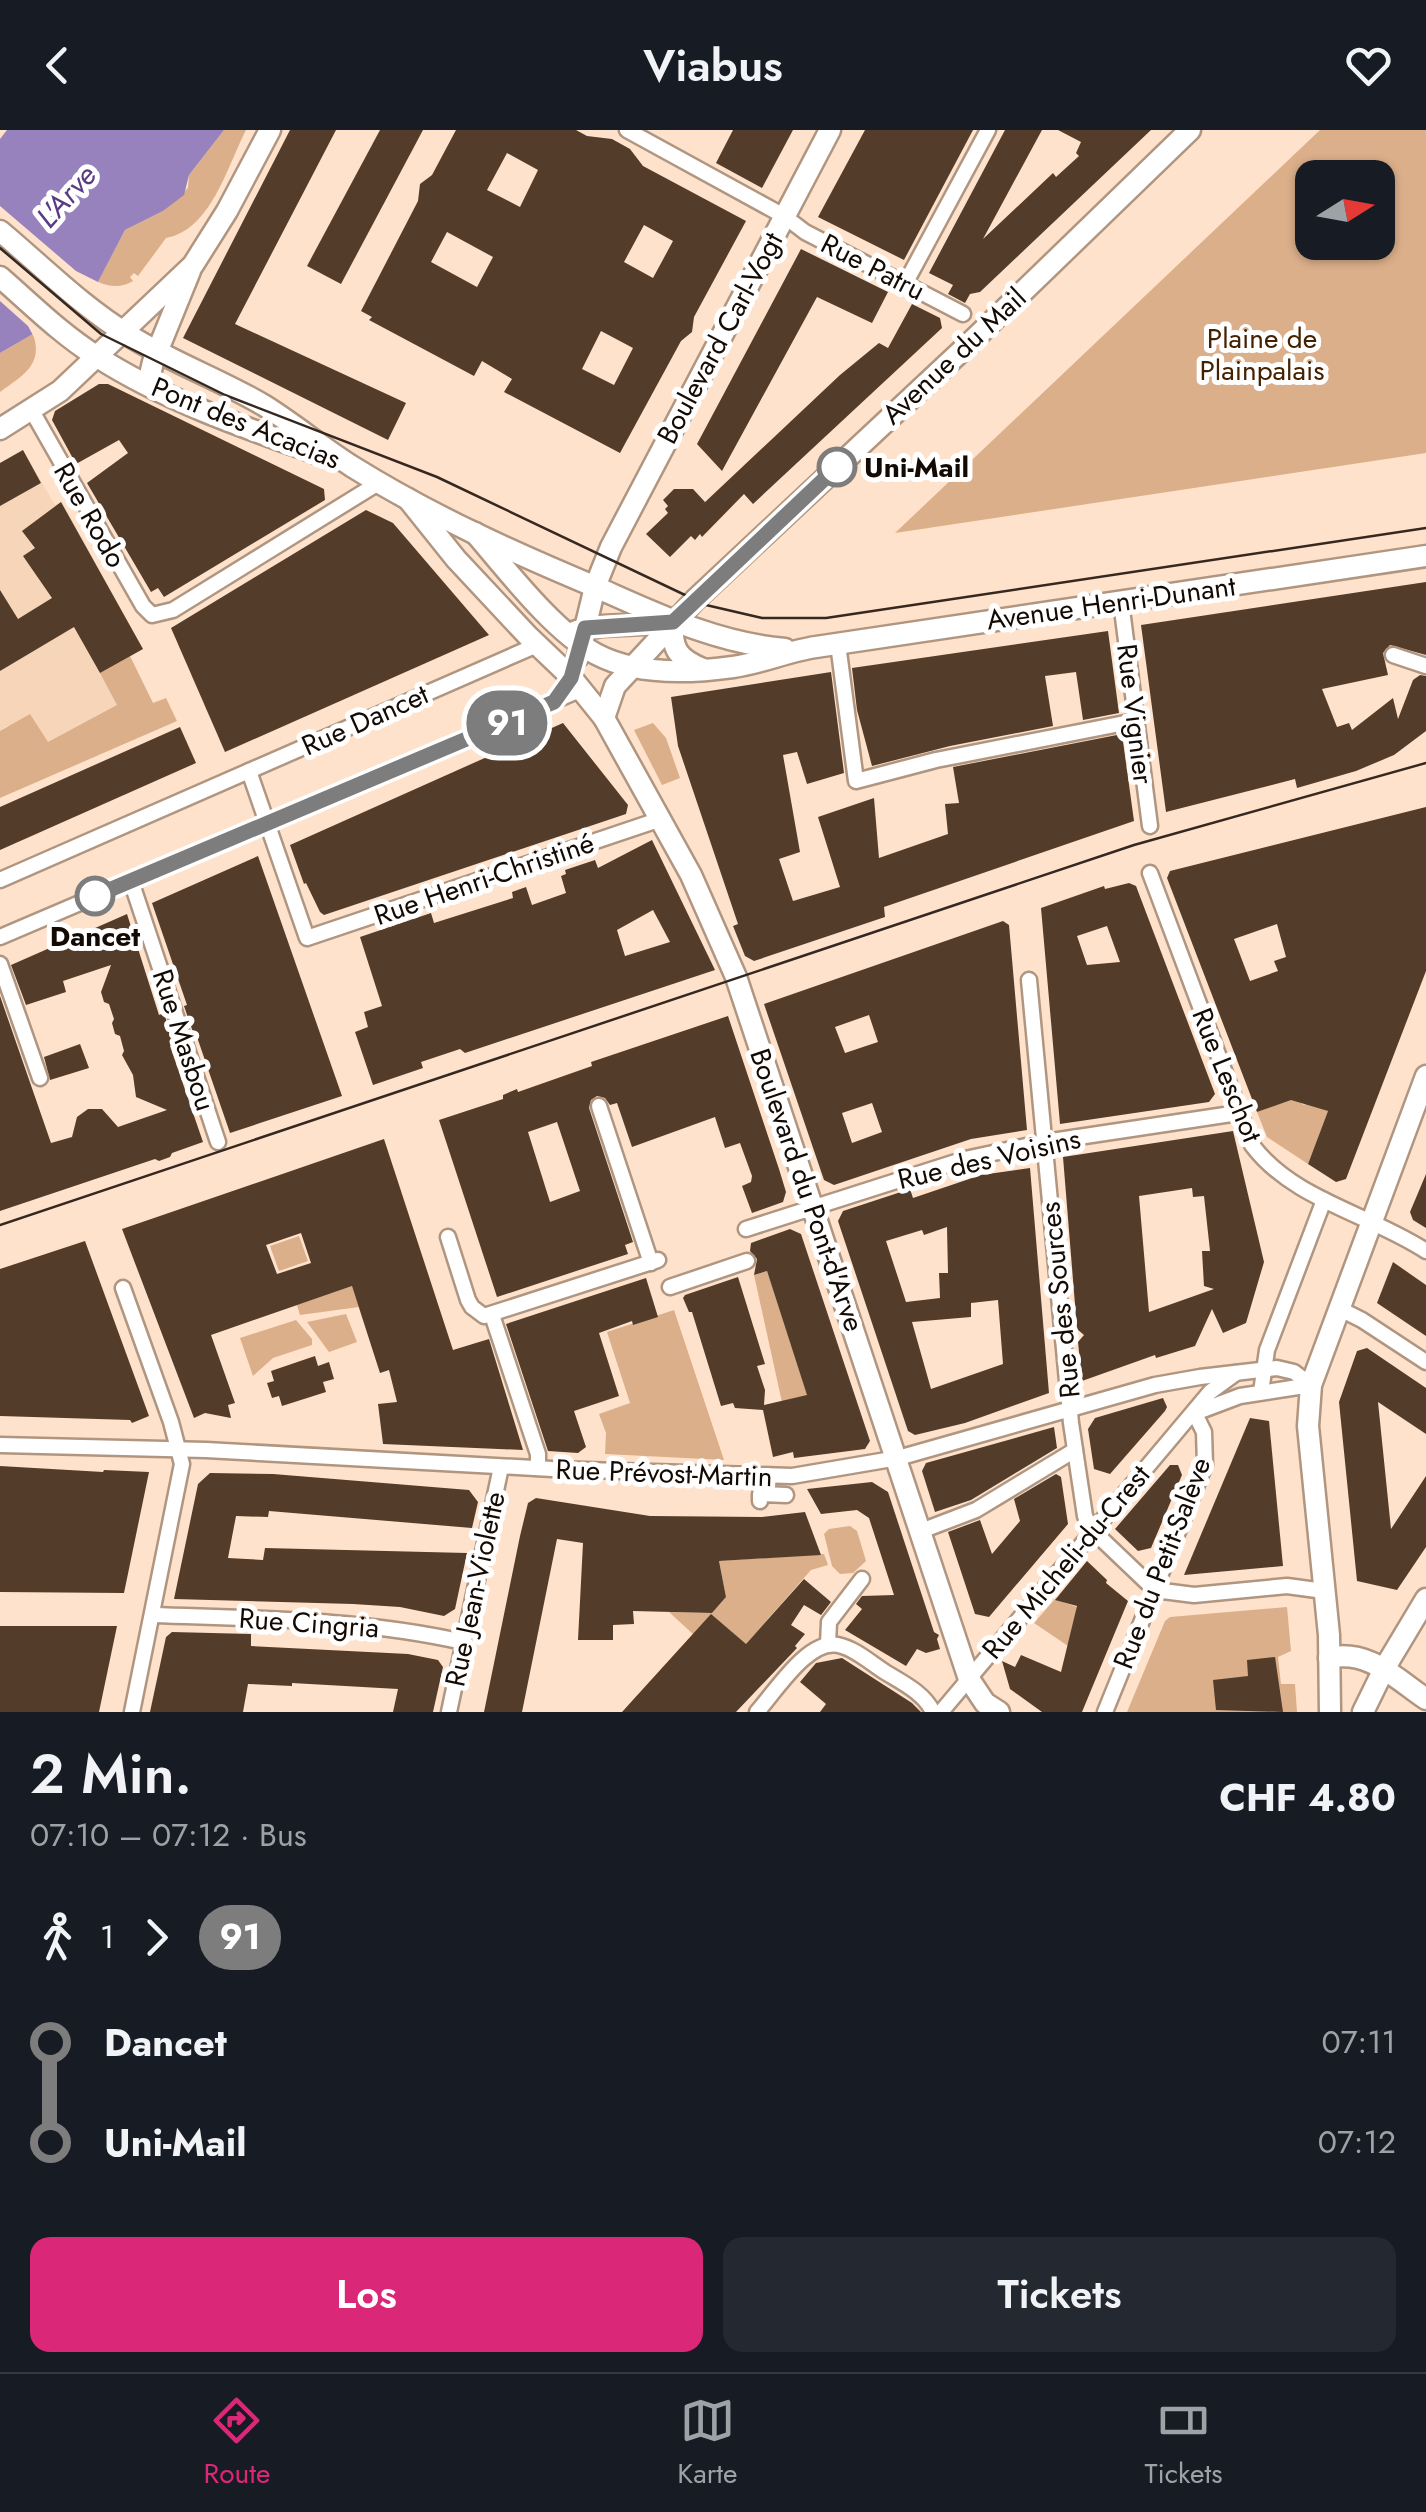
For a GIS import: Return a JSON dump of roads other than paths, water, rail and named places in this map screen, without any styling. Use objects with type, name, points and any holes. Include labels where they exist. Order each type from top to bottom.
[{"type":"main road","points":[[148,384],[192,265],[227,211],[270,130]]},
{"type":"main road","name":"Boulevard Carl-Vogt","points":[[577,684],[578,636],[610,547],[830,130]]},
{"type":"main road","name":"Avenue du Mail","points":[[630,666],[1187,131]]},
{"type":"main road","name":"Pont des Acacias","points":[[0,231],[93,312],[158,351],[240,391],[351,466]]},
{"type":"main road","points":[[0,429],[60,391],[192,265]]},
{"type":"main road","name":"Pont des Acacias","points":[[0,277],[96,357],[270,437],[351,466]]},
{"type":"main road","points":[[351,466],[475,534],[673,622]]},
{"type":"main road","name":"Boulevard du Pont-d'Arve","points":[[408,499],[456,558],[577,684],[604,718],[704,902],[729,959],[970,1679]]},
{"type":"main road","points":[[475,534],[544,609],[594,654],[630,666]]},
{"type":"main road","name":"Avenue Henri-Dunant","points":[[630,666],[713,669],[797,650],[1426,556]]},
{"type":"main road","points":[[544,609],[570,615],[595,587]]},
{"type":"main road","points":[[536,645],[673,622]]},
{"type":"main road","points":[[673,622],[676,653],[687,663],[713,669]]},
{"type":"main road","name":"Avenue Henri-Dunant","points":[[673,622],[727,639],[797,650]]},
{"type":"main road","points":[[577,684],[630,666]]},
{"type":"main road","points":[[604,718],[615,686],[630,666]]},
{"type":"main road","points":[[1330,1712],[1324,1591],[1308,1426],[1311,1386],[1426,1076]]},
{"type":"main road","points":[[1363,1712],[1426,1599]]},
{"type":"main road","points":[[1328,1658],[1347,1654],[1363,1657],[1426,1699]]},
{"type":"main road","points":[[970,1679],[985,1703],[998,1712]]},
{"type":"street","name":"Rue Patru","points":[[627,130],[784,216],[805,232],[963,314]]},
{"type":"street","points":[[905,284],[988,130]]},
{"type":"street","name":"Rue Rodo","points":[[32,411],[143,606],[152,615],[173,610],[380,482]]},
{"type":"street","name":"Rue Vignier","points":[[1121,602],[1150,826]]},
{"type":"street","points":[[838,644],[856,781],[936,760],[1136,721]]},
{"type":"street","name":"Rue Dancet","points":[[0,880],[536,645]]},
{"type":"street","points":[[1393,656],[1426,666]]},
{"type":"street","name":"Rue Dancet","points":[[0,937],[554,702],[577,684]]},
{"type":"street","points":[[248,770],[266,824]]},
{"type":"street","name":"Rue Henri-Christiné","points":[[266,824],[308,938],[661,820]]},
{"type":"street","name":"Rue Leschot","points":[[1150,873],[1238,1113],[1267,1165],[1324,1200],[1394,1230],[1426,1251]]},
{"type":"street","name":"Rue Masbou","points":[[131,881],[218,1142]]},
{"type":"street","points":[[0,964],[40,1078]]},
{"type":"street","name":"Rue des Sources","points":[[1029,980],[1075,1450],[1085,1516],[1091,1529]]},
{"type":"street","points":[[492,1315],[654,1261],[599,1106]]},
{"type":"street","name":"Rue des Voisins","points":[[746,1229],[964,1159],[1044,1142],[1238,1113]]},
{"type":"street","points":[[1261,1392],[1262,1367],[1270,1342],[1324,1200]]},
{"type":"street","name":"Rue Jean-Violette","points":[[448,1237],[472,1307],[484,1316],[492,1315],[538,1454],[538,1468]]},
{"type":"street","points":[[670,1287],[707,1271],[748,1261]]},
{"type":"street","points":[[122,1288],[180,1449],[182,1477],[132,1712]]},
{"type":"street","points":[[1338,1308],[1426,1362]]},
{"type":"street","points":[[1262,1367],[1294,1372],[1311,1386]]},
{"type":"street","name":"Rue Prévost-Martin","points":[[0,1444],[792,1476],[898,1458],[1155,1385],[1262,1367]]},
{"type":"street","name":"Rue Micheli-du-Crest","points":[[941,1712],[1210,1392],[1237,1372]]},
{"type":"street","name":"Rue Micheli-du-Crest","points":[[1194,1414],[1261,1392],[1311,1386]]},
{"type":"street","name":"Rue du Petit-Salève","points":[[1105,1712],[1205,1465],[1204,1432],[1194,1414]]},
{"type":"street","points":[[921,1531],[976,1510],[1075,1450]]},
{"type":"street","name":"Rue Jean-Violette","points":[[449,1712],[502,1467]]},
{"type":"street","points":[[760,1501],[760,1494],[786,1495]]},
{"type":"street","points":[[1091,1529],[1156,1590],[1194,1595],[1287,1586],[1324,1591]]},
{"type":"street","points":[[828,1644],[829,1622],[862,1579]]},
{"type":"street","name":"Rue Cingria","points":[[154,1615],[325,1621],[464,1642]]},
{"type":"street","points":[[757,1712],[811,1651],[828,1644],[846,1647],[912,1688],[933,1712]]},
{"type":"water","name":"L'Arve","points":[[7,130],[224,130],[189,175],[184,195],[163,211],[125,230],[98,282],[33,334],[0,353],[0,139]]},
{"type":"tram line","points":[[0,248],[101,334],[225,395],[437,477],[706,605],[762,618],[826,618],[1426,528]]},
{"type":"tram line","points":[[0,1225],[1134,845],[1426,763]]},
{"type":"place","name":"Uni-Mail","points":[[837,467]]},
{"type":"place","name":"Dancet","points":[[95,896]]},
{"type":"park label","name":"Plaine de Plainpalais","points":[[1262,354]]}]
